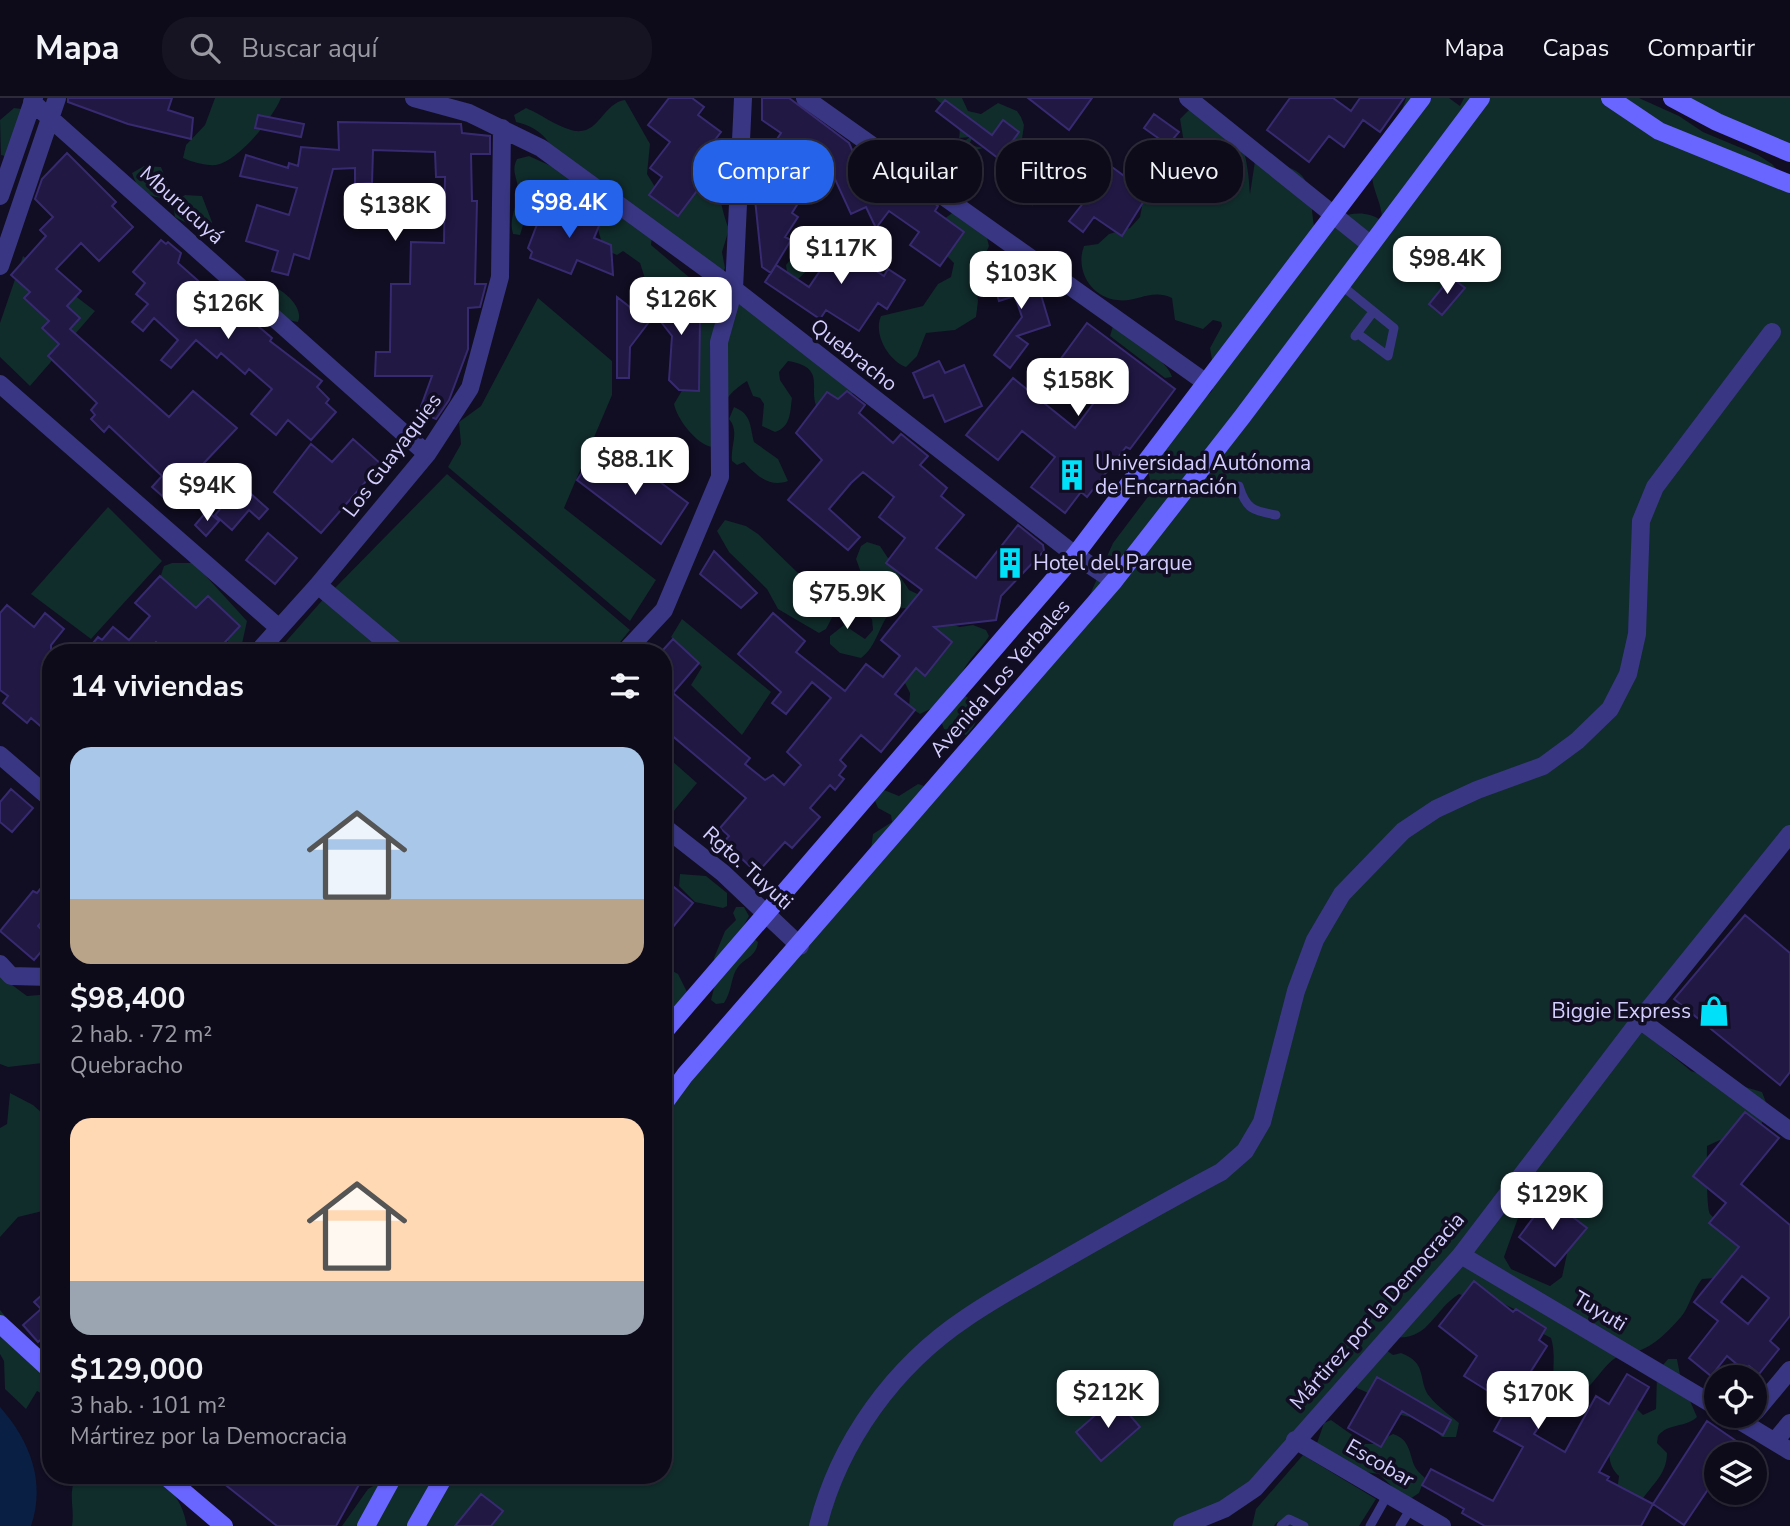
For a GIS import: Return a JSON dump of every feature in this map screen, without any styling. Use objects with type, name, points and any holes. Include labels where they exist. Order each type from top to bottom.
[{"type":"street","points":[[0,266],[57,98]]},
{"type":"street","name":"Quebracho","points":[[414,98],[469,113],[541,148],[734,289],[1075,555],[1114,581]]},
{"type":"street","points":[[632,644],[664,610],[720,477],[719,342],[734,289],[743,98]]},
{"type":"street","points":[[805,98],[1205,382]]},
{"type":"street","points":[[1188,98],[1371,245]]},
{"type":"street","points":[[672,1023],[1075,555],[1422,98]]},
{"type":"street","name":"Avenida Los Yerbales","points":[[672,1092],[685,1074],[800,946],[1114,581],[1481,98]]},
{"type":"street","points":[[1610,98],[1659,131],[1790,184]]},
{"type":"street","points":[[1672,98],[1717,122],[1790,153]]},
{"type":"street","points":[[0,196],[33,100]]},
{"type":"street","name":"Mburucuyá","points":[[33,100],[51,119],[427,454]]},
{"type":"street","name":"Los Guayaquies","points":[[265,644],[427,454],[470,388],[500,278],[502,128]]},
{"type":"street","points":[[817,1526],[841,1459],[865,1420],[886,1390],[926,1351],[965,1318],[1221,1172],[1245,1151],[1262,1122],[1296,991],[1315,940],[1342,894],[1377,855],[1403,831],[1436,810],[1477,790],[1542,766],[1577,741],[1609,709],[1628,674],[1637,634],[1641,521],[1655,487],[1772,332]]},
{"type":"street","points":[[0,384],[279,628]]},
{"type":"street","points":[[318,585],[388,644]]},
{"type":"street","points":[[0,755],[42,791]]},
{"type":"street","name":"Rgto. Tuyuti","points":[[672,832],[695,849],[800,946]]},
{"type":"street","name":"Mártirez por la Democracia","points":[[1182,1526],[1224,1509],[1255,1488],[1461,1255],[1640,1020],[1790,834]]},
{"type":"street","points":[[0,964],[11,976],[42,977]]},
{"type":"street","points":[[1640,1020],[1790,1131]]},
{"type":"street","name":"Tuyuti","points":[[1461,1255],[1704,1399]]},
{"type":"street","points":[[0,1324],[42,1363]]},
{"type":"street","points":[[1767,1395],[1790,1370]]},
{"type":"street","points":[[1760,1428],[1782,1446],[1790,1423]]},
{"type":"street","name":"Escobar","points":[[1295,1440],[1442,1526]]},
{"type":"street","points":[[175,1484],[224,1526]]},
{"type":"street","points":[[366,1526],[389,1484]]},
{"type":"street","points":[[416,1526],[440,1484]]},
{"type":"lane","points":[[1341,285],[1394,328],[1388,356],[1356,335],[1373,312]]},
{"type":"lane","points":[[1239,486],[1244,503],[1258,512],[1276,515]]},
{"type":"lane","points":[[1370,1526],[1388,1494]]},
{"type":"lane","points":[[1400,1526],[1411,1508]]},
{"type":"lane","points":[[1281,1526],[1289,1519],[1304,1526]]},
{"type":"green space","points":[[215,98],[281,98],[254,138],[235,156],[216,165],[183,158],[186,145],[205,125]]},
{"type":"green space","points":[[935,98],[962,98],[968,111],[981,114],[998,103],[1017,111],[1021,117],[1024,125],[1022,140],[998,140],[987,135],[980,135],[971,140],[966,140],[970,137],[959,138],[959,125],[949,110]]},
{"type":"green space","points":[[1406,98],[1449,98],[1460,106],[1464,98],[1639,98],[1679,116],[1703,132],[1758,155],[1772,164],[1790,184],[1790,834],[1636,1026],[1691,1071],[1762,1092],[1767,1105],[1759,1133],[1733,1144],[1720,1140],[1707,1146],[1710,1214],[1729,1230],[1741,1253],[1716,1278],[1702,1279],[1684,1313],[1662,1337],[1644,1349],[1622,1354],[1605,1367],[1587,1388],[1569,1396],[1556,1396],[1551,1338],[1526,1325],[1514,1309],[1502,1303],[1473,1300],[1459,1294],[1423,1330],[1414,1335],[1392,1337],[1382,1347],[1393,1355],[1401,1353],[1416,1362],[1430,1397],[1459,1423],[1456,1437],[1442,1437],[1423,1420],[1401,1415],[1377,1397],[1357,1388],[1356,1381],[1255,1488],[1182,1526],[342,1526],[368,1489],[377,1484],[672,1484],[672,1094],[871,849],[873,834],[892,822],[891,815],[878,808],[875,801],[879,788],[899,796],[918,784],[924,786],[927,792],[1084,608],[1113,543],[1147,498],[1151,486],[1146,458],[1157,433],[1165,421],[1202,401],[1212,391],[1215,378],[1210,348],[1222,326],[1221,322],[1213,320],[1203,329],[1175,320],[1172,298],[1164,295],[1117,300],[1099,294],[1092,288],[1083,272],[1084,246],[1098,244],[1109,234],[1130,228],[1140,217],[1143,203],[1243,203],[1243,149],[1250,194],[1255,161],[1273,164],[1287,167],[1303,177],[1310,195],[1314,226],[1357,213],[1374,216],[1382,221],[1372,178],[1373,160],[1381,141],[1398,117]],"holes":[[[1533,1168],[1536,1198],[1568,1249],[1562,1277],[1550,1286],[1511,1269],[1504,1257],[1518,1218],[1507,1209]]]},
{"type":"green space","points":[[1676,98],[1790,98],[1790,153]]},
{"type":"green space","points":[[625,100],[650,144],[647,174],[655,187],[693,183],[693,203],[721,203],[729,229],[722,252],[725,268],[722,275],[652,237],[651,245],[690,278],[692,291],[686,295],[671,291],[649,291],[640,263],[623,251],[617,255],[605,247],[594,215],[587,204],[549,183],[531,199],[520,235],[513,234],[512,222],[518,194],[514,171],[517,159],[529,156],[562,171],[546,139],[533,129],[516,122],[514,115],[526,108],[565,128],[580,131],[594,125],[617,102]]},
{"type":"green space","points":[[14,108],[22,109],[8,157],[1,155],[0,120]]},
{"type":"green space","points":[[1191,108],[1208,110],[1221,116],[1240,140],[1184,140],[1180,119]]},
{"type":"green space","points":[[144,166],[161,167],[171,192],[168,199],[150,195],[138,186],[132,173]]},
{"type":"green space","points":[[185,195],[202,196],[212,222],[209,228],[196,228],[175,217],[173,203]]},
{"type":"green space","points":[[955,211],[987,238],[989,246],[975,278],[978,301],[976,317],[955,330],[926,333],[917,356],[906,367],[893,359],[884,346],[879,331],[881,316],[923,306],[938,284],[951,277],[954,263],[944,253],[944,219]]},
{"type":"green space","points":[[799,237],[811,243],[813,265],[797,280],[788,278],[786,265],[791,259],[789,245],[792,239]]},
{"type":"green space","points":[[23,256],[95,311],[30,386],[0,357],[0,323]]},
{"type":"green space","points":[[264,284],[277,288],[289,297],[298,309],[298,322],[286,318],[271,306],[262,290]]},
{"type":"green space","points":[[538,298],[612,361],[612,395],[564,508],[656,580],[630,621],[448,467],[461,444],[459,422],[481,406]]},
{"type":"green space","points":[[743,302],[854,390],[851,397],[818,409],[812,374],[801,364],[788,361],[779,372],[780,380],[792,398],[789,418],[784,427],[775,432],[762,426],[764,404],[760,398],[753,396],[747,381],[725,402],[712,447],[688,430],[674,404],[687,382],[696,326],[702,321],[717,321]]},
{"type":"green space","points":[[1113,326],[1156,356],[1172,377],[1165,378],[1110,336]]},
{"type":"green space","points":[[734,407],[747,417],[754,442],[778,459],[788,481],[769,481],[758,476],[744,462],[737,465],[732,461],[734,429],[729,419]]},
{"type":"green space","points":[[447,474],[630,630],[618,644],[392,644],[331,592]]},
{"type":"green space","points":[[108,507],[162,561],[91,639],[31,594]]},
{"type":"green space","points":[[725,520],[746,526],[758,534],[836,610],[826,629],[819,633],[778,609],[767,589],[729,552],[717,531]]},
{"type":"green space","points":[[867,542],[880,546],[909,590],[928,599],[950,624],[960,627],[973,625],[986,630],[989,636],[960,678],[963,694],[976,703],[977,708],[975,724],[966,735],[944,729],[937,711],[930,709],[920,714],[909,707],[910,693],[904,681],[919,618],[906,608],[893,609],[871,648],[861,658],[840,653],[830,644],[830,636],[844,625],[865,639],[873,630],[872,619],[861,611],[863,578],[856,559],[861,546]]},
{"type":"green space","points":[[172,563],[194,563],[247,621],[242,644],[228,644],[228,640],[159,581],[164,566]]},
{"type":"green space","points":[[326,596],[379,644],[284,644]]},
{"type":"green space","points":[[682,619],[771,692],[742,735],[691,685],[702,667],[671,637]]},
{"type":"green space","points":[[672,761],[697,783],[672,812]]},
{"type":"green space","points":[[680,874],[706,876],[727,893],[727,906],[723,908],[695,902],[679,886]]},
{"type":"green space","points":[[736,907],[744,907],[749,916],[742,929],[758,942],[757,947],[736,970],[724,1003],[716,1004],[711,1000],[718,972],[714,958],[725,931],[736,920],[733,913]]},
{"type":"green space","points":[[672,971],[678,974],[688,994],[672,1011]]},
{"type":"green space","points":[[0,976],[27,996],[42,995],[42,1063],[8,1067],[0,1064]]},
{"type":"green space","points":[[10,1093],[42,1113],[42,1211],[18,1217],[0,1237],[0,1128],[7,1124]]},
{"type":"green space","points":[[0,1310],[42,1361],[42,1394],[37,1391],[26,1409],[5,1389],[4,1361],[0,1354]]},
{"type":"green space","points":[[1668,1359],[1677,1359],[1681,1380],[1697,1417],[1667,1429],[1658,1436],[1657,1443],[1667,1453],[1666,1461],[1661,1474],[1640,1503],[1617,1491],[1619,1476],[1613,1468],[1610,1450],[1633,1405],[1643,1415],[1656,1409],[1657,1372]]},
{"type":"green space","points":[[1331,1420],[1365,1444],[1373,1444],[1393,1434],[1402,1439],[1408,1446],[1415,1467],[1425,1478],[1419,1493],[1407,1501],[1379,1474],[1350,1470],[1317,1443],[1324,1423]]},
{"type":"green space","points":[[1303,1455],[1376,1499],[1359,1526],[1285,1526],[1277,1522],[1274,1526],[1252,1526],[1256,1509]]},
{"type":"green space","points":[[74,1484],[161,1484],[172,1493],[181,1507],[187,1526],[72,1526]]},
{"type":"water","points":[[0,1407],[20,1434],[36,1478],[37,1494],[31,1526],[0,1526]]},
{"type":"building","points":[[68,98],[172,98],[168,110],[193,118],[191,139],[128,124],[68,102]]},
{"type":"building","points":[[669,98],[692,98],[704,107],[698,115],[721,132],[715,140],[693,140],[693,196],[678,216],[649,195],[662,177],[650,168],[670,142],[648,125]]},
{"type":"building","points":[[762,98],[789,98],[848,142],[848,203],[934,203],[938,206],[935,211],[964,232],[940,266],[910,245],[919,232],[889,211],[876,228],[866,207],[851,214],[834,177],[834,140],[776,140],[781,133],[762,120]]},
{"type":"building","points":[[1028,98],[1092,98],[1069,130]]},
{"type":"building","points":[[1290,98],[1333,98],[1351,111],[1360,98],[1404,98],[1380,132],[1363,120],[1344,147],[1329,136],[1309,162],[1267,130]]},
{"type":"building","points":[[945,100],[992,135],[1003,120],[1019,132],[1013,140],[996,140],[996,157],[982,146],[982,140],[974,140],[936,111]]},
{"type":"building","points":[[1154,114],[1179,132],[1172,140],[1161,140],[1144,128]]},
{"type":"building","points":[[258,115],[304,124],[301,137],[255,128]]},
{"type":"building","points":[[338,122],[461,124],[462,133],[490,136],[490,154],[471,154],[472,201],[477,201],[475,284],[486,284],[480,307],[468,308],[468,349],[449,400],[436,419],[419,412],[432,376],[375,376],[376,352],[390,352],[391,284],[410,284],[411,242],[444,243],[445,177],[436,177],[435,152],[373,150],[372,183],[355,184],[355,168],[333,169],[309,259],[294,254],[288,275],[272,271],[278,251],[246,241],[257,205],[289,215],[297,188],[240,176],[246,155],[288,168],[289,163],[298,166],[301,147],[339,150]]},
{"type":"building","points":[[67,153],[116,202],[112,206],[133,227],[99,261],[81,243],[56,269],[81,291],[67,306],[80,318],[70,329],[169,417],[193,391],[237,428],[168,501],[152,487],[162,476],[109,426],[104,432],[91,419],[95,415],[91,410],[97,403],[48,356],[59,344],[42,328],[49,321],[24,298],[30,292],[11,275],[46,236],[40,230],[53,217],[35,199],[42,179]]},
{"type":"building","points":[[1112,167],[1125,177],[1125,203],[1143,203],[1122,236],[1094,217],[1083,232],[1069,221],[1083,203],[1111,203]]},
{"type":"building","points":[[374,198],[411,199],[411,217],[374,217]]},
{"type":"building","points":[[546,201],[566,208],[568,204],[601,221],[594,238],[611,245],[613,275],[577,260],[571,274],[530,258],[532,252],[528,248]]},
{"type":"building","points":[[755,203],[798,203],[792,213],[798,217],[785,237],[791,240],[771,273],[762,267]]},
{"type":"building","points":[[841,231],[859,243],[852,255],[884,276],[888,269],[905,280],[887,309],[878,303],[859,331],[826,310],[820,319],[765,282],[776,265],[809,287],[834,250],[830,248]]},
{"type":"building","points":[[161,240],[166,244],[168,242],[181,253],[178,263],[204,286],[230,302],[272,338],[270,341],[322,381],[317,387],[329,399],[326,403],[336,412],[311,440],[288,420],[276,435],[251,414],[272,389],[249,369],[245,374],[221,353],[217,358],[196,340],[171,368],[161,360],[178,340],[154,318],[143,331],[132,322],[148,304],[136,294],[145,283],[133,272]]},
{"type":"building","points":[[1025,268],[1035,275],[1050,325],[1017,336],[1028,344],[1010,368],[994,355],[1022,317],[1015,296],[999,301],[992,278]]},
{"type":"building","points":[[1451,277],[1465,288],[1442,315],[1429,304]]},
{"type":"building","points":[[669,280],[700,318],[699,391],[679,390],[669,380],[672,336],[651,309]]},
{"type":"building","points":[[617,297],[649,322],[630,347],[629,378],[617,378]]},
{"type":"building","points":[[1087,323],[1175,389],[1130,449],[1126,447],[1087,497],[1081,492],[1065,513],[1031,487],[1055,457],[1022,431],[998,460],[966,435],[1013,378],[1075,428],[1099,396],[1057,364]]},
{"type":"building","points":[[939,361],[945,373],[964,365],[982,406],[945,422],[933,395],[924,398],[913,373]]},
{"type":"building","points":[[847,391],[865,405],[859,413],[893,443],[901,434],[928,456],[920,465],[947,488],[941,496],[964,515],[936,548],[976,578],[1018,525],[1043,545],[1044,551],[1001,596],[996,620],[934,627],[952,642],[925,676],[916,668],[895,694],[915,710],[881,752],[861,735],[840,760],[846,766],[839,775],[844,779],[835,790],[830,785],[810,808],[820,817],[792,848],[785,842],[757,873],[724,842],[729,836],[720,828],[746,798],[672,736],[672,644],[668,644],[673,639],[699,663],[673,693],[750,758],[745,764],[765,780],[773,775],[784,785],[801,765],[787,752],[831,698],[812,682],[786,714],[772,703],[781,692],[738,654],[773,613],[805,641],[796,652],[845,691],[866,664],[883,677],[900,656],[881,640],[922,590],[886,563],[905,538],[879,517],[894,497],[863,472],[851,483],[829,509],[860,537],[848,550],[788,500],[822,460],[796,433],[827,392],[838,399]]},
{"type":"building","points":[[353,439],[381,464],[321,533],[274,492],[311,444],[332,462]]},
{"type":"building","points":[[596,452],[630,482],[641,468],[688,503],[661,544],[577,480]]},
{"type":"building","points":[[241,485],[268,509],[259,519],[249,510],[232,530],[215,515]]},
{"type":"building","points":[[207,511],[219,521],[206,536],[195,525]]},
{"type":"building","points":[[268,533],[297,558],[275,584],[246,560]]},
{"type":"building","points":[[714,551],[757,593],[741,608],[700,574]]},
{"type":"building","points":[[160,576],[196,608],[208,596],[240,626],[223,644],[92,644],[98,637],[102,640],[113,627],[129,640],[150,616],[135,603]]},
{"type":"building","points":[[7,605],[34,627],[45,613],[64,629],[52,644],[42,644],[42,727],[31,718],[27,723],[3,703],[8,696],[0,690],[0,613]]},
{"type":"building","points":[[11,789],[33,808],[12,832],[0,822],[0,802]]},
{"type":"building","points":[[672,886],[693,903],[672,928]]},
{"type":"building","points":[[42,887],[42,921],[38,926],[42,930],[42,951],[34,960],[0,931],[33,891],[37,893]]},
{"type":"building","points":[[1745,915],[1790,953],[1790,1072],[1780,1085],[1674,999]]},
{"type":"building","points":[[1745,1112],[1779,1138],[1741,1184],[1790,1225],[1790,1316],[1770,1341],[1779,1349],[1766,1365],[1738,1365],[1727,1356],[1720,1365],[1704,1365],[1704,1370],[1689,1358],[1718,1321],[1694,1302],[1739,1247],[1709,1223],[1726,1203],[1693,1176]],"holes":[[[1742,1276],[1769,1298],[1748,1324],[1721,1302]]]},
{"type":"building","points":[[1548,1198],[1587,1228],[1555,1266],[1519,1237]]},
{"type":"building","points":[[1474,1281],[1513,1312],[1516,1309],[1546,1328],[1539,1340],[1547,1346],[1526,1379],[1557,1399],[1534,1434],[1565,1452],[1596,1396],[1609,1404],[1627,1374],[1649,1387],[1599,1472],[1609,1477],[1607,1480],[1653,1504],[1641,1526],[1485,1526],[1462,1513],[1464,1509],[1422,1485],[1431,1469],[1493,1501],[1523,1447],[1494,1431],[1509,1404],[1464,1376],[1477,1356],[1439,1326]]},
{"type":"building","points":[[42,1295],[42,1339],[38,1342],[23,1325],[41,1309],[34,1302]]},
{"type":"building","points":[[1377,1377],[1451,1420],[1443,1435],[1402,1411],[1381,1447],[1348,1428]]},
{"type":"building","points":[[1115,1398],[1140,1427],[1101,1461],[1076,1432]]},
{"type":"building","points":[[1704,1426],[1704,1428],[1717,1428],[1738,1442],[1704,1442],[1704,1495],[1684,1525],[1653,1504]]},
{"type":"building","points":[[224,1484],[359,1484],[336,1526],[277,1526]]},
{"type":"building","points":[[481,1494],[503,1511],[491,1526],[455,1526]]},
{"type":"place","name":"Universidad Autónoma de Encarnación","points":[[1072,475]]},
{"type":"place","name":"Hotel del Parque","points":[[1010,563]]},
{"type":"place","name":"Biggie Express","points":[[1714,1011]]}]
